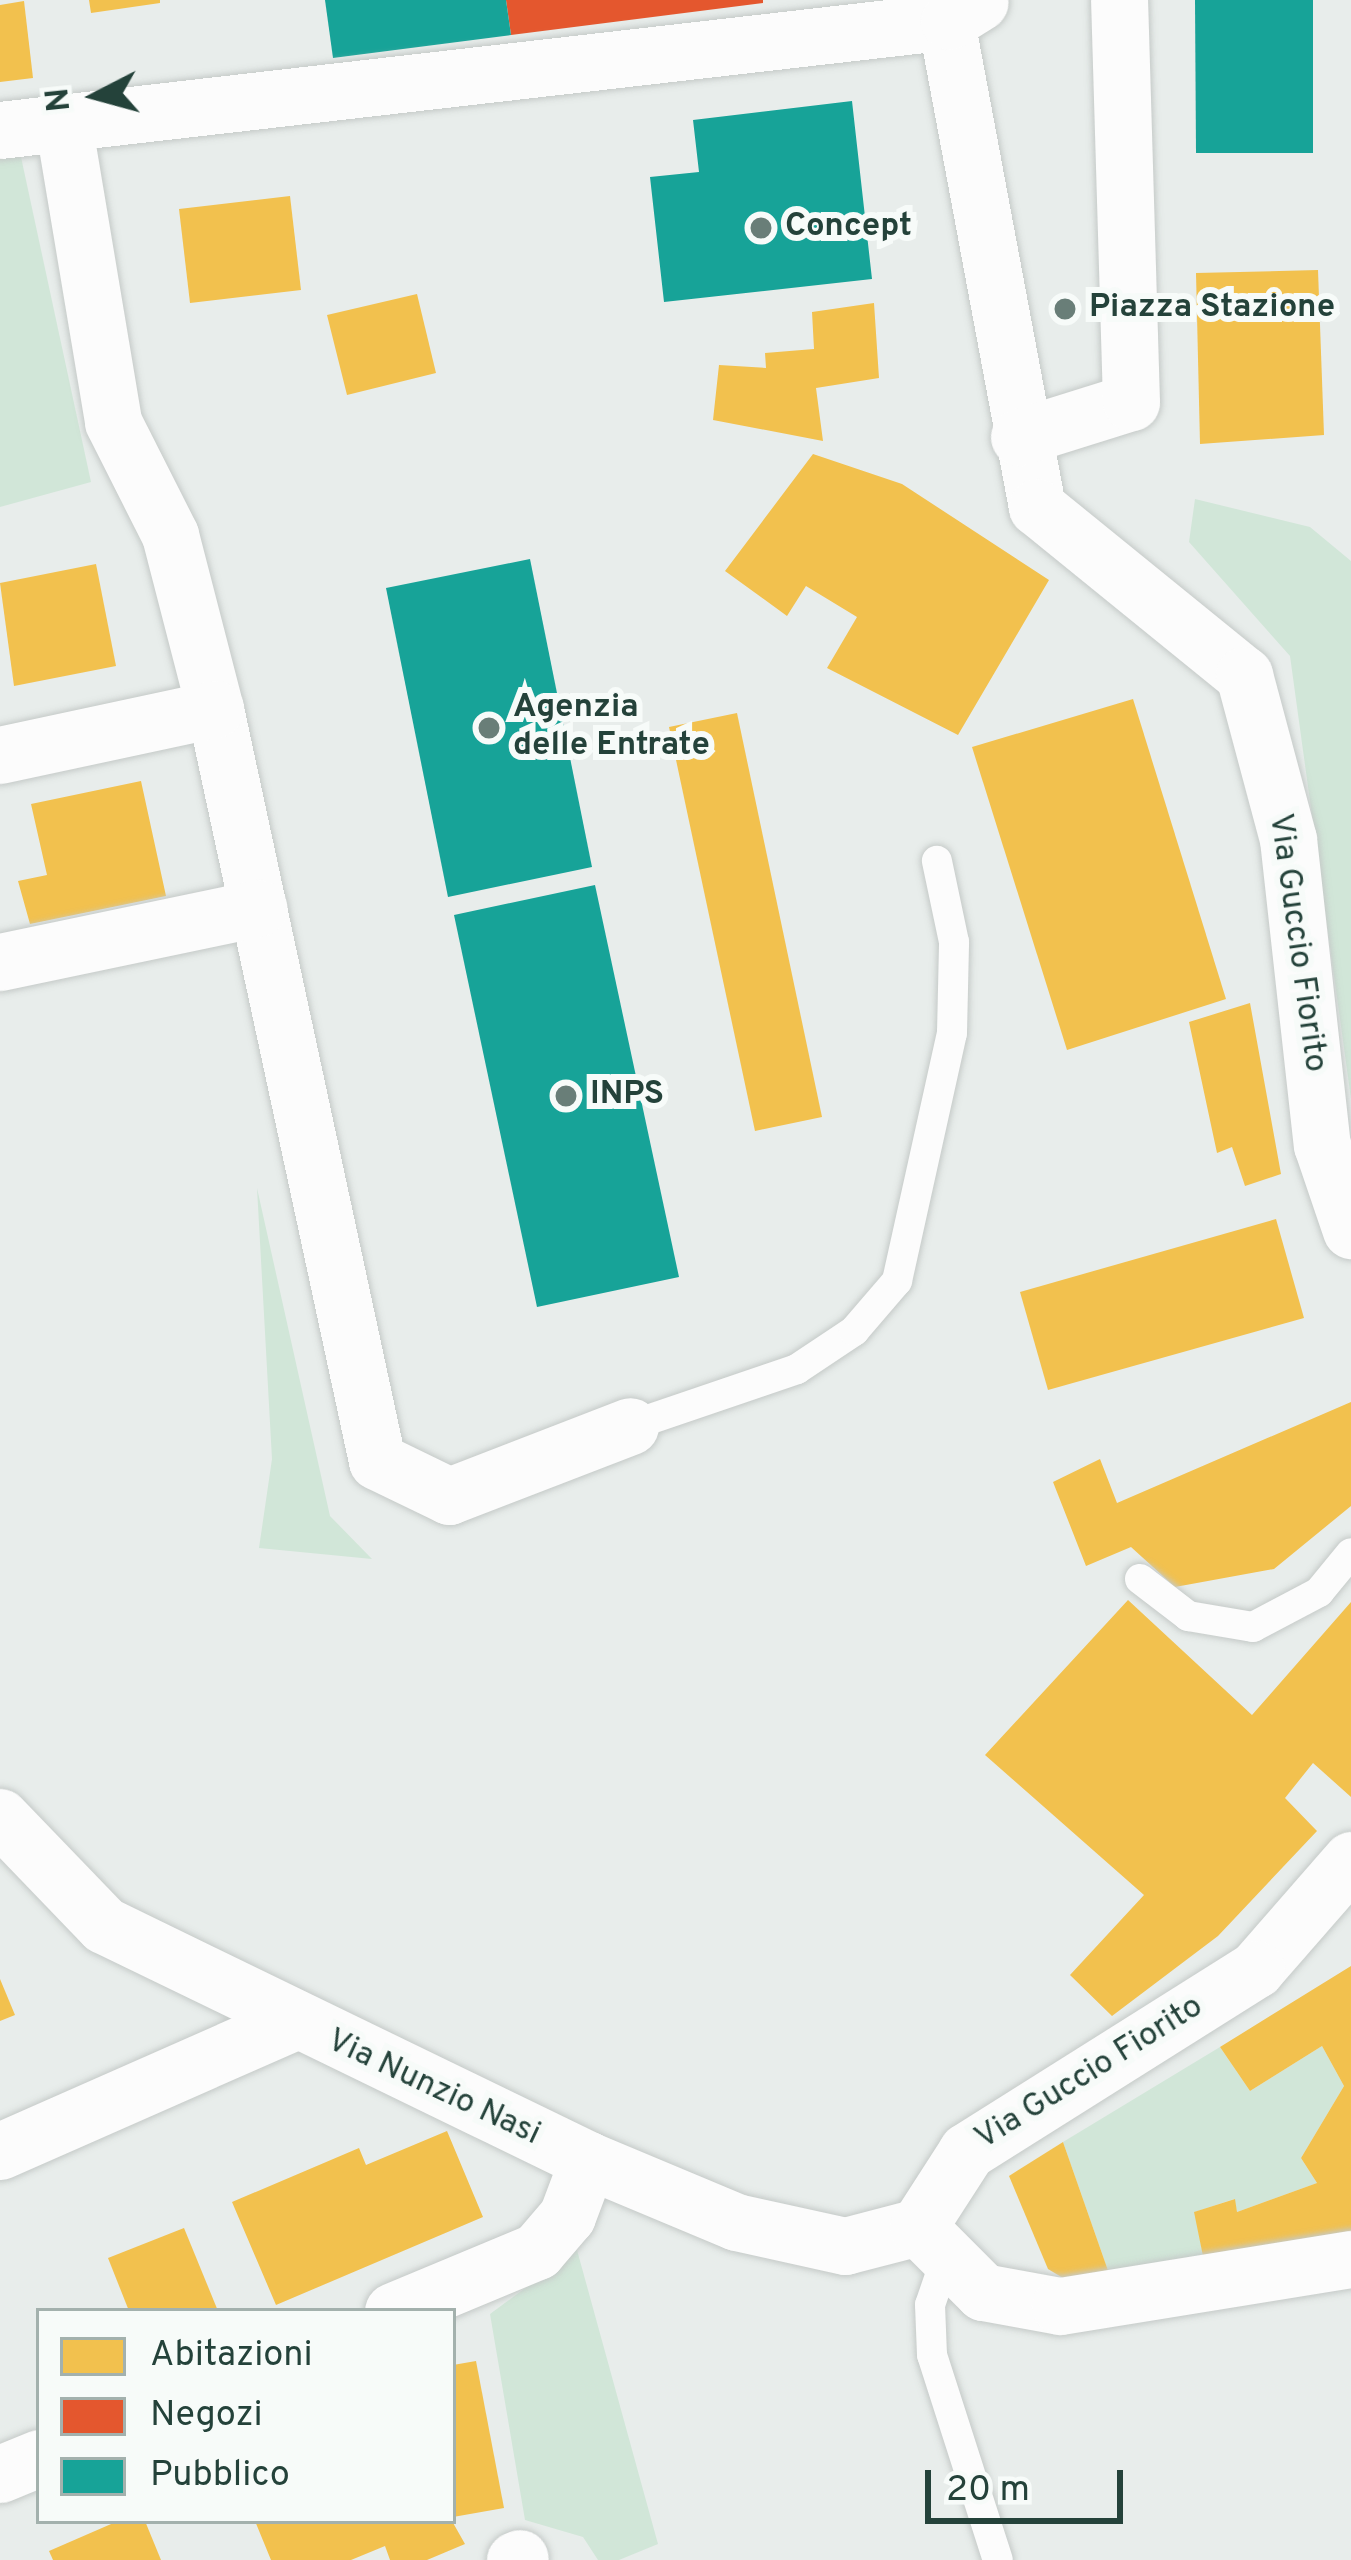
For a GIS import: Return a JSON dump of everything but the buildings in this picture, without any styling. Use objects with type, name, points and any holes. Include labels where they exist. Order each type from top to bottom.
[{"type":"street","points":[[0,130],[958,7],[1019,437],[1131,402],[1119,0]]},
{"type":"street","points":[[63,122],[113,422],[170,535],[215,709],[377,1461],[449,1496],[630,1426]]},
{"type":"street","name":"Via Guccio Fiorito","points":[[1019,437],[1037,507],[1059,532],[1203,633],[1244,675],[1288,839],[1322,1145],[1351,1230]]},
{"type":"street","points":[[0,755],[215,709]]},
{"type":"street","points":[[0,962],[258,908]]},
{"type":"street","name":"Via Nunzio Nasi","points":[[0,1816],[104,1925],[290,2023],[588,2160],[736,2222],[845,2246],[931,2245]]},
{"type":"street","name":"Via Guccio Fiorito","points":[[931,2245],[967,2151],[1256,1969],[1351,1860]]},
{"type":"street","points":[[0,2151],[290,2023]]},
{"type":"street","points":[[399,2308],[537,2251],[588,2160]]},
{"type":"street","points":[[931,2245],[983,2292],[1060,2306],[1351,2259]]},
{"type":"street","points":[[0,2474],[36,2459]]},
{"type":"lane","points":[[630,1426],[797,1369],[854,1331],[897,1281],[952,1034],[955,942],[937,861]]},
{"type":"lane","points":[[1140,1579],[1188,1616],[1253,1627],[1319,1592],[1351,1553]]},
{"type":"lane","points":[[931,2245],[932,2355],[998,2560]]},
{"type":"green space","points":[[21,157],[91,482],[0,507],[0,159]]},
{"type":"green space","points":[[1195,499],[1310,527],[1351,561],[1351,1099],[1290,656],[1189,542]]},
{"type":"green space","points":[[257,1188],[330,1516],[372,1559],[259,1548],[272,1459]]},
{"type":"green space","points":[[1322,2046],[1344,2086],[1301,2158],[1317,2183],[1237,2212],[1234,2199],[1195,2212],[1205,2266],[1112,2282],[1063,2142],[1220,2047],[1250,2091]]},
{"type":"green space","points":[[577,2250],[658,2544],[619,2560],[598,2560],[583,2537],[525,2520],[490,2314]]},
{"type":"place","name":"Concept","points":[[761,228]]},
{"type":"place","name":"Piazza Stazione","points":[[1065,309]]},
{"type":"place","name":"Agenzia delle Entrate","points":[[489,728]]},
{"type":"place","name":"INPS","points":[[566,1096]]}]
